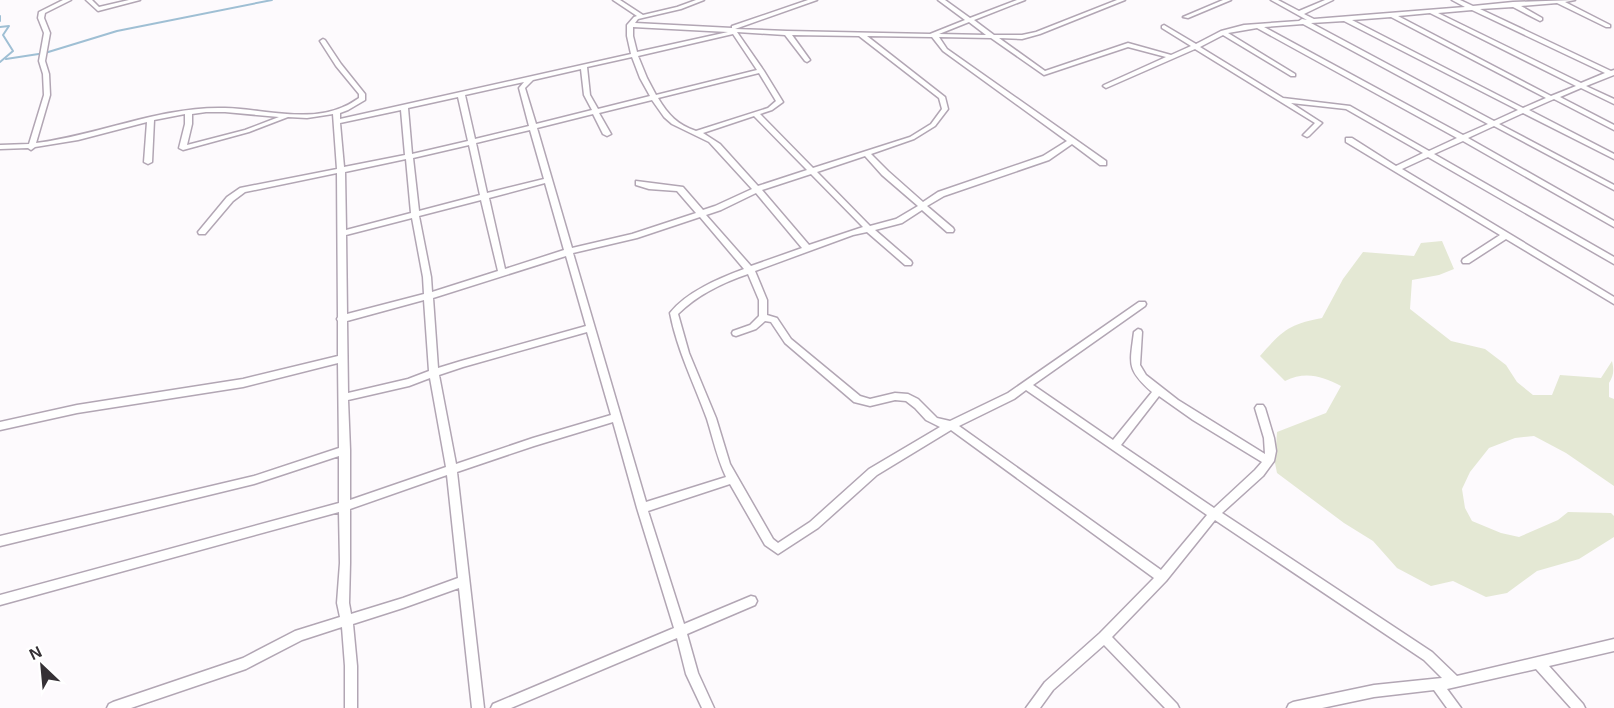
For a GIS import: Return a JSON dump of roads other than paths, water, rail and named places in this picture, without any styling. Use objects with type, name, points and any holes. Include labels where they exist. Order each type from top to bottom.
[{"type":"street","points":[[31,148],[47,95],[46,74],[42,61],[47,33],[41,18],[42,12],[68,0]]},
{"type":"street","points":[[89,0],[98,9],[137,0]]},
{"type":"street","points":[[616,0],[641,16]]},
{"type":"street","points":[[701,0],[633,20],[630,25],[633,54],[654,96],[670,120],[682,128],[699,132],[711,140],[758,189],[808,249]]},
{"type":"street","points":[[0,147],[31,148],[188,111],[225,109],[288,115],[336,116],[404,106],[731,31],[814,0]]},
{"type":"street","points":[[941,0],[1044,74],[1128,45],[1171,57]]},
{"type":"street","points":[[933,34],[1022,0]]},
{"type":"street","points":[[630,25],[787,33],[1022,37],[1038,33],[1122,0]]},
{"type":"street","points":[[1186,17],[1228,0]]},
{"type":"street","points":[[1274,0],[1300,13],[1306,21],[1614,188]]},
{"type":"street","points":[[1300,13],[1330,0]]},
{"type":"street","points":[[1455,0],[1613,74]]},
{"type":"street","points":[[1106,86],[1197,46],[1223,32],[1256,25],[1572,0]]},
{"type":"street","points":[[1558,1],[1608,26]]},
{"type":"street","points":[[1513,4],[1540,19]]},
{"type":"street","points":[[1430,11],[1614,102]]},
{"type":"street","points":[[1390,15],[1614,128]]},
{"type":"street","points":[[1343,18],[1614,157]]},
{"type":"street","points":[[1256,25],[1463,138],[1614,224]]},
{"type":"street","points":[[1164,27],[1319,123],[1307,135]]},
{"type":"street","points":[[699,132],[756,114],[777,106],[780,102],[761,70],[731,31]]},
{"type":"street","points":[[1223,32],[1293,75]]},
{"type":"street","points":[[787,33],[807,60]]},
{"type":"street","points":[[341,319],[429,296],[568,252],[634,236],[700,214],[758,189],[867,154],[924,131],[940,118],[946,104],[942,97],[860,34]]},
{"type":"street","points":[[933,34],[945,50],[1103,163]]},
{"type":"street","points":[[322,41],[363,96],[358,102],[336,116]]},
{"type":"street","points":[[584,66],[587,95],[607,134]]},
{"type":"street","points":[[202,231],[236,193],[408,157],[761,70]]},
{"type":"street","points":[[1395,169],[1553,97],[1613,74]]},
{"type":"street","points":[[531,78],[524,84],[522,92],[692,674],[708,708]]},
{"type":"street","points":[[461,94],[502,273]]},
{"type":"street","points":[[1283,100],[1348,107],[1614,261]]},
{"type":"street","points":[[404,106],[415,214],[429,296],[434,374],[452,471],[478,708]]},
{"type":"street","points":[[188,111],[190,121],[185,130],[183,148],[247,130],[288,115]]},
{"type":"street","points":[[756,114],[869,229],[908,263]]},
{"type":"street","points":[[336,116],[341,171],[341,319],[345,397],[343,585],[351,708]]},
{"type":"street","points":[[148,162],[151,119]]},
{"type":"street","points":[[1349,140],[1614,301]]},
{"type":"street","points":[[1071,141],[1053,154],[932,199],[899,221],[851,233],[750,270],[702,291],[686,301],[674,314],[681,340],[714,428],[724,464],[769,542],[778,549],[814,525],[873,472],[951,425],[1027,386],[1142,304]]},
{"type":"street","points":[[867,154],[885,173],[950,230]]},
{"type":"street","points":[[342,233],[548,180]]},
{"type":"street","points":[[639,183],[653,188],[680,189],[750,270],[765,309],[763,317],[753,327],[736,333]]},
{"type":"street","points":[[915,198],[932,199]]},
{"type":"street","points":[[1466,261],[1506,235]]},
{"type":"street","points":[[763,317],[774,320],[788,341],[862,402],[906,397],[911,399],[930,420],[951,425],[1162,577]]},
{"type":"street","points":[[345,397],[409,382],[591,328]]},
{"type":"street","points":[[1138,332],[1136,369],[1140,376],[1158,391],[1269,461]]},
{"type":"street","points":[[0,426],[77,409],[243,383],[342,359]]},
{"type":"street","points":[[1027,386],[1428,656],[1455,682]]},
{"type":"street","points":[[1115,446],[1158,391]]},
{"type":"street","points":[[1032,708],[1049,686],[1104,637],[1162,577],[1215,513],[1269,461],[1271,451],[1269,438],[1260,408]]},
{"type":"street","points":[[0,600],[345,506],[533,442],[616,417]]},
{"type":"street","points":[[0,541],[244,483],[345,450]]},
{"type":"street","points":[[642,508],[732,479]]},
{"type":"street","points":[[113,708],[246,663],[299,636],[464,581]]},
{"type":"street","points":[[497,708],[752,601]]},
{"type":"street","points":[[1104,637],[1173,708]]},
{"type":"street","points":[[1293,708],[1335,704],[1374,692],[1455,682],[1614,645]]},
{"type":"street","points":[[1537,662],[1579,708]]},
{"type":"street","points":[[1437,685],[1455,708]]},
{"type":"waterway","points":[[6,59],[45,53],[117,31],[272,0]]},
{"type":"waterway","points":[[0,16],[0,21]]},
{"type":"waterway","points":[[0,27],[9,26],[3,35],[13,51],[0,62]]}]
